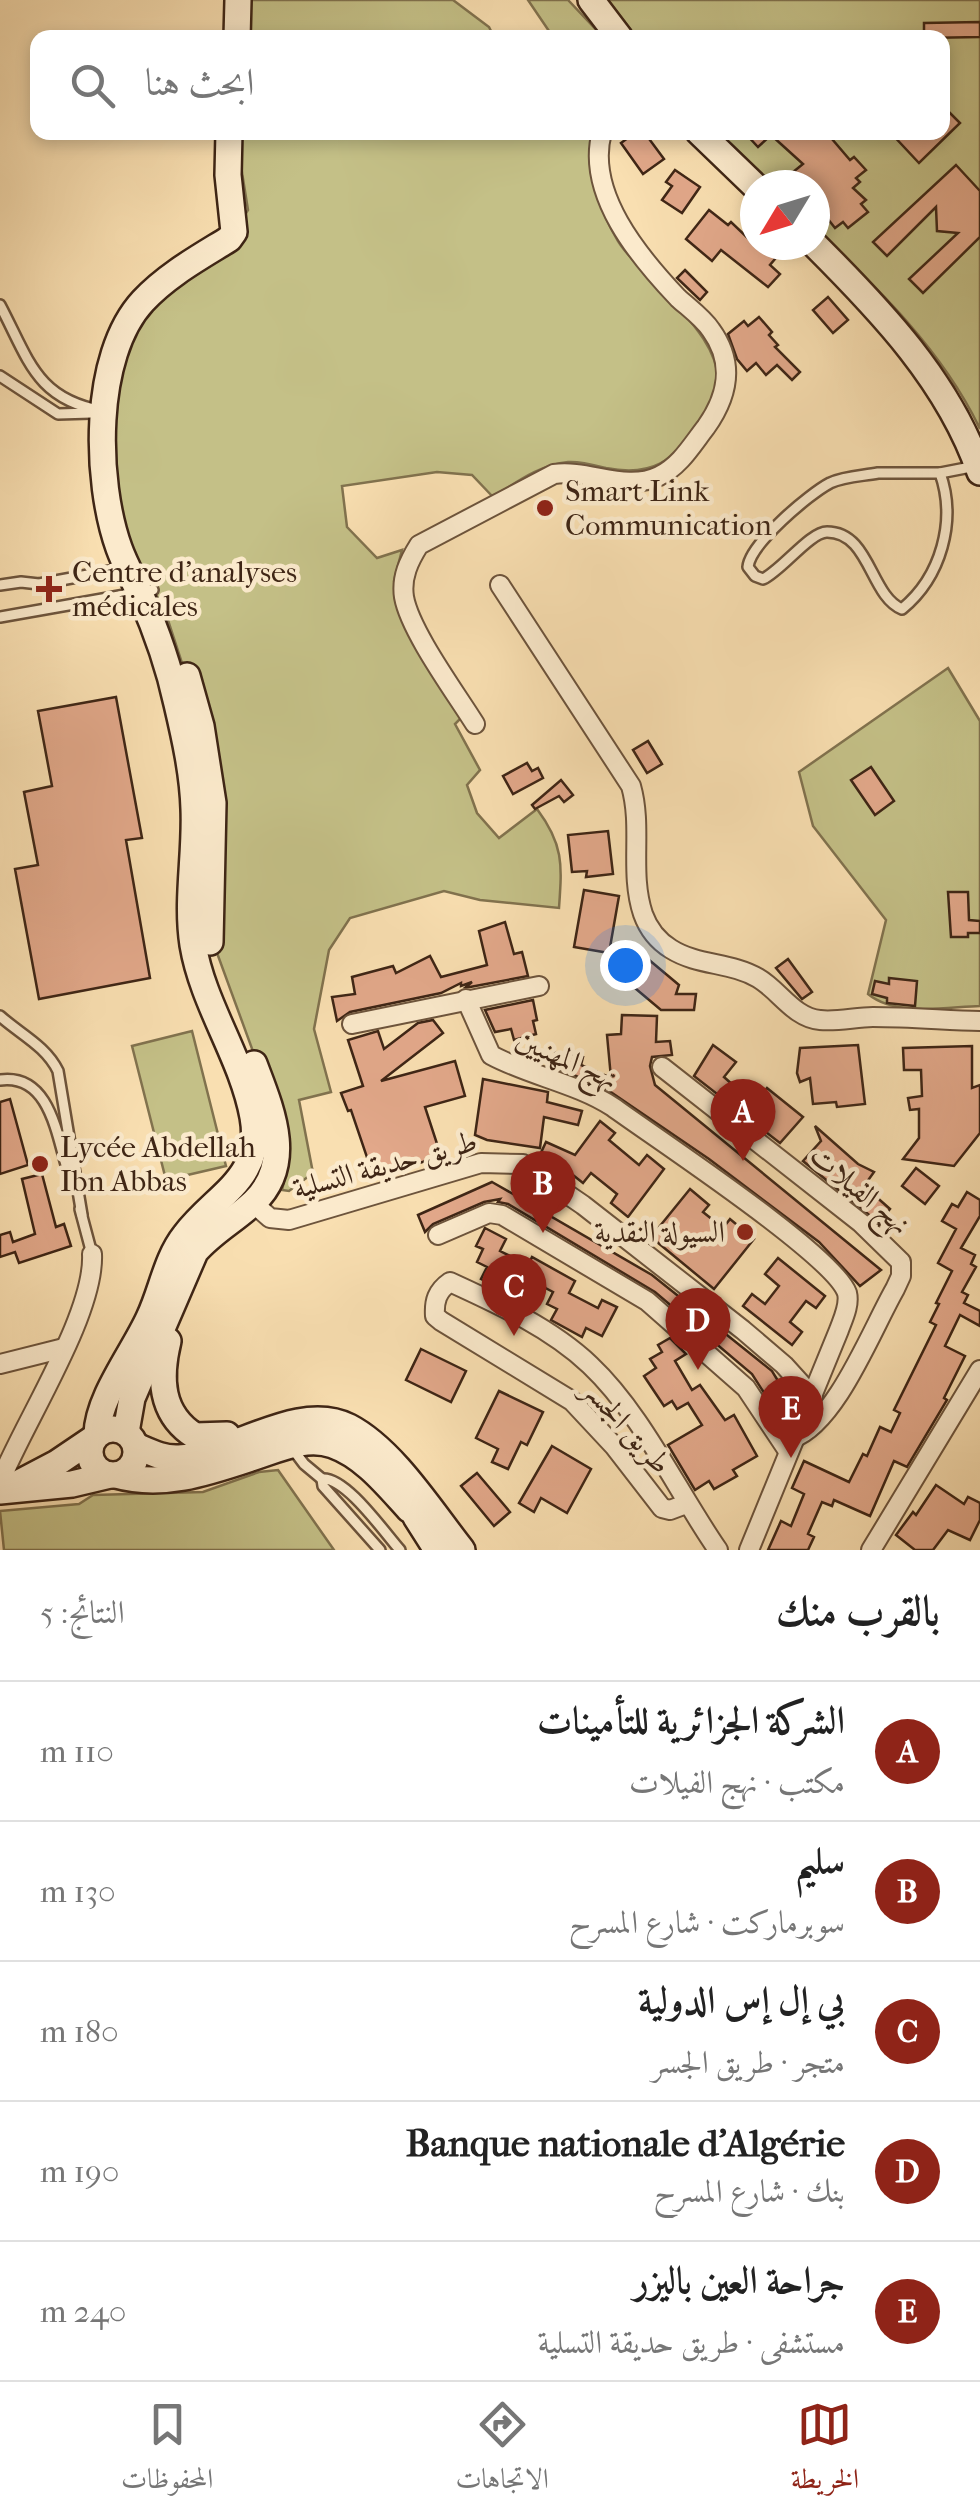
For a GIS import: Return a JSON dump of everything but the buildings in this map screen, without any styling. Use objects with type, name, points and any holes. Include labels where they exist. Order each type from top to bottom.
[{"type":"main road","points":[[237,30],[238,0]]},
{"type":"main road","points":[[590,0],[614,30]]},
{"type":"main road","points":[[0,1490],[72,1484],[113,1475],[132,1465],[132,1398],[195,1252],[207,1238],[254,1203],[269,1186],[276,1168],[278,1140],[266,1095],[208,938],[213,803],[188,678],[170,624],[128,559],[102,471],[104,411],[112,361],[128,320],[168,279],[230,240],[234,232],[229,140]]},
{"type":"main road","points":[[707,140],[740,172]]},
{"type":"main road","points":[[830,260],[878,309],[944,395],[979,469]]},
{"type":"main road","points":[[146,591],[177,701],[192,784],[193,946],[242,1074],[255,1134],[249,1164],[241,1178],[186,1234],[170,1260],[151,1315],[102,1408],[91,1446],[92,1461],[96,1468],[134,1480],[172,1480],[306,1441],[330,1444],[350,1453],[381,1478],[440,1550]]},
{"type":"main road","points":[[171,1309],[172,1328],[162,1367],[168,1408],[176,1421],[195,1436],[247,1438]]},
{"type":"main road","points":[[0,1490],[57,1464],[111,1428],[157,1455],[181,1458],[317,1419],[348,1426],[388,1458],[462,1550]]},
{"type":"street","points":[[474,724],[413,622],[404,596],[406,566],[420,545],[554,474],[568,472],[626,482],[658,477],[681,460],[718,410],[726,390],[726,361],[711,330],[676,296],[620,222],[601,184],[600,140]]},
{"type":"street","points":[[500,584],[631,786],[638,811],[637,884],[643,914],[654,934],[672,950],[701,961],[740,968],[762,980],[800,1014],[817,1020],[872,1017],[980,1021]]},
{"type":"street","name":"نهج المهنيين","points":[[352,1024],[539,986]]},
{"type":"street","name":"نهج المهنيين","points":[[466,999],[491,1055],[613,1107],[804,1246],[838,1280],[847,1294],[848,1305],[813,1396]]},
{"type":"street","points":[[872,1017],[916,1010],[980,1009]]},
{"type":"street","name":"نهج الفيلات","points":[[662,1068],[862,1223],[902,1262],[895,1289],[827,1412],[791,1445]]},
{"type":"street","name":"طريق حديقة التسلية","points":[[254,1203],[270,1218],[289,1220],[481,1164],[524,1164],[743,1330],[813,1396]]},
{"type":"street","points":[[438,1235],[489,1212],[502,1215],[646,1302],[746,1388],[791,1445]]},
{"type":"street","points":[[0,1482],[91,1283],[92,1254]]},
{"type":"street","name":"طريق الجسر","points":[[686,1504],[670,1510],[662,1508],[614,1446],[572,1401],[435,1316],[440,1289],[450,1282],[470,1291],[558,1338],[591,1366],[626,1406],[718,1550]]},
{"type":"street","points":[[0,1364],[64,1348]]},
{"type":"street","points":[[871,1550],[980,1370]]},
{"type":"street","points":[[749,1550],[813,1396]]},
{"type":"lane","points":[[0,306],[44,383],[67,402],[104,411]]},
{"type":"lane","points":[[0,376],[58,414],[104,411]]},
{"type":"lane","points":[[940,473],[946,491],[940,558],[930,578],[902,609],[891,604],[864,556],[845,538],[828,532],[816,536],[778,572],[764,579],[748,567],[749,556],[760,542],[829,484],[878,474],[979,469]]},
{"type":"lane","points":[[0,586],[39,584],[128,559]]},
{"type":"lane","points":[[0,618],[146,591]]},
{"type":"lane","points":[[0,1016],[38,1045],[58,1071],[82,1214]]},
{"type":"lane","points":[[0,1080],[14,1078],[38,1091],[48,1110],[92,1254]]},
{"type":"lane","points":[[291,1446],[380,1550]]},
{"type":"lane","points":[[322,1479],[331,1478],[344,1487],[400,1550]]},
{"type":"shaded area","points":[[246,0],[453,0],[490,30],[240,30]]},
{"type":"shaded area","points":[[528,0],[568,0],[596,30],[548,30]]},
{"type":"shaded area","points":[[608,0],[980,0],[980,429],[928,347],[885,297],[830,244],[830,170],[753,170],[721,140],[950,140],[950,30],[631,30]]},
{"type":"shaded area","points":[[240,140],[590,140],[593,175],[611,228],[630,257],[700,334],[712,355],[717,375],[713,399],[690,436],[671,457],[649,468],[622,470],[577,462],[557,464],[529,475],[493,497],[472,475],[437,472],[342,486],[347,527],[377,558],[402,550],[394,581],[399,613],[461,718],[455,724],[480,770],[467,785],[477,813],[499,838],[537,809],[557,845],[559,908],[480,900],[444,891],[350,918],[329,950],[314,1029],[331,1092],[299,1100],[313,1173],[289,1191],[282,1190],[287,1169],[273,1106],[213,942],[197,709],[165,611],[128,544],[107,451],[125,343],[159,294],[234,232],[248,210]]},
{"type":"shaded area","points":[[948,668],[980,721],[980,1006],[907,1008],[868,994],[886,920],[813,826],[799,772]]},
{"type":"shaded area","points":[[192,1031],[226,1166],[166,1180],[132,1046]]},
{"type":"shaded area","points":[[278,1470],[334,1550],[4,1550],[0,1511],[79,1504],[93,1495],[203,1492],[259,1472]]},
{"type":"place","name":"Smart Link Communication","points":[[545,508]]},
{"type":"place","name":"Centre d'analyses médicales","points":[[49,589]]},
{"type":"place","name":"الشركة الجزائرية للتأمينات","points":[[743,1161]]},
{"type":"place","name":"Lycée Abdellah Ibn Abbas","points":[[40,1164]]},
{"type":"place","name":"السيولة النقدية","points":[[745,1232]]},
{"type":"place","name":"سليم","points":[[543,1233]]},
{"type":"place","name":"بي إل إس الدولية","points":[[514,1336]]},
{"type":"place","name":"Banque nationale d'Algérie","points":[[698,1370]]},
{"type":"place","name":"جراحة العين باليزر","points":[[791,1458]]}]
